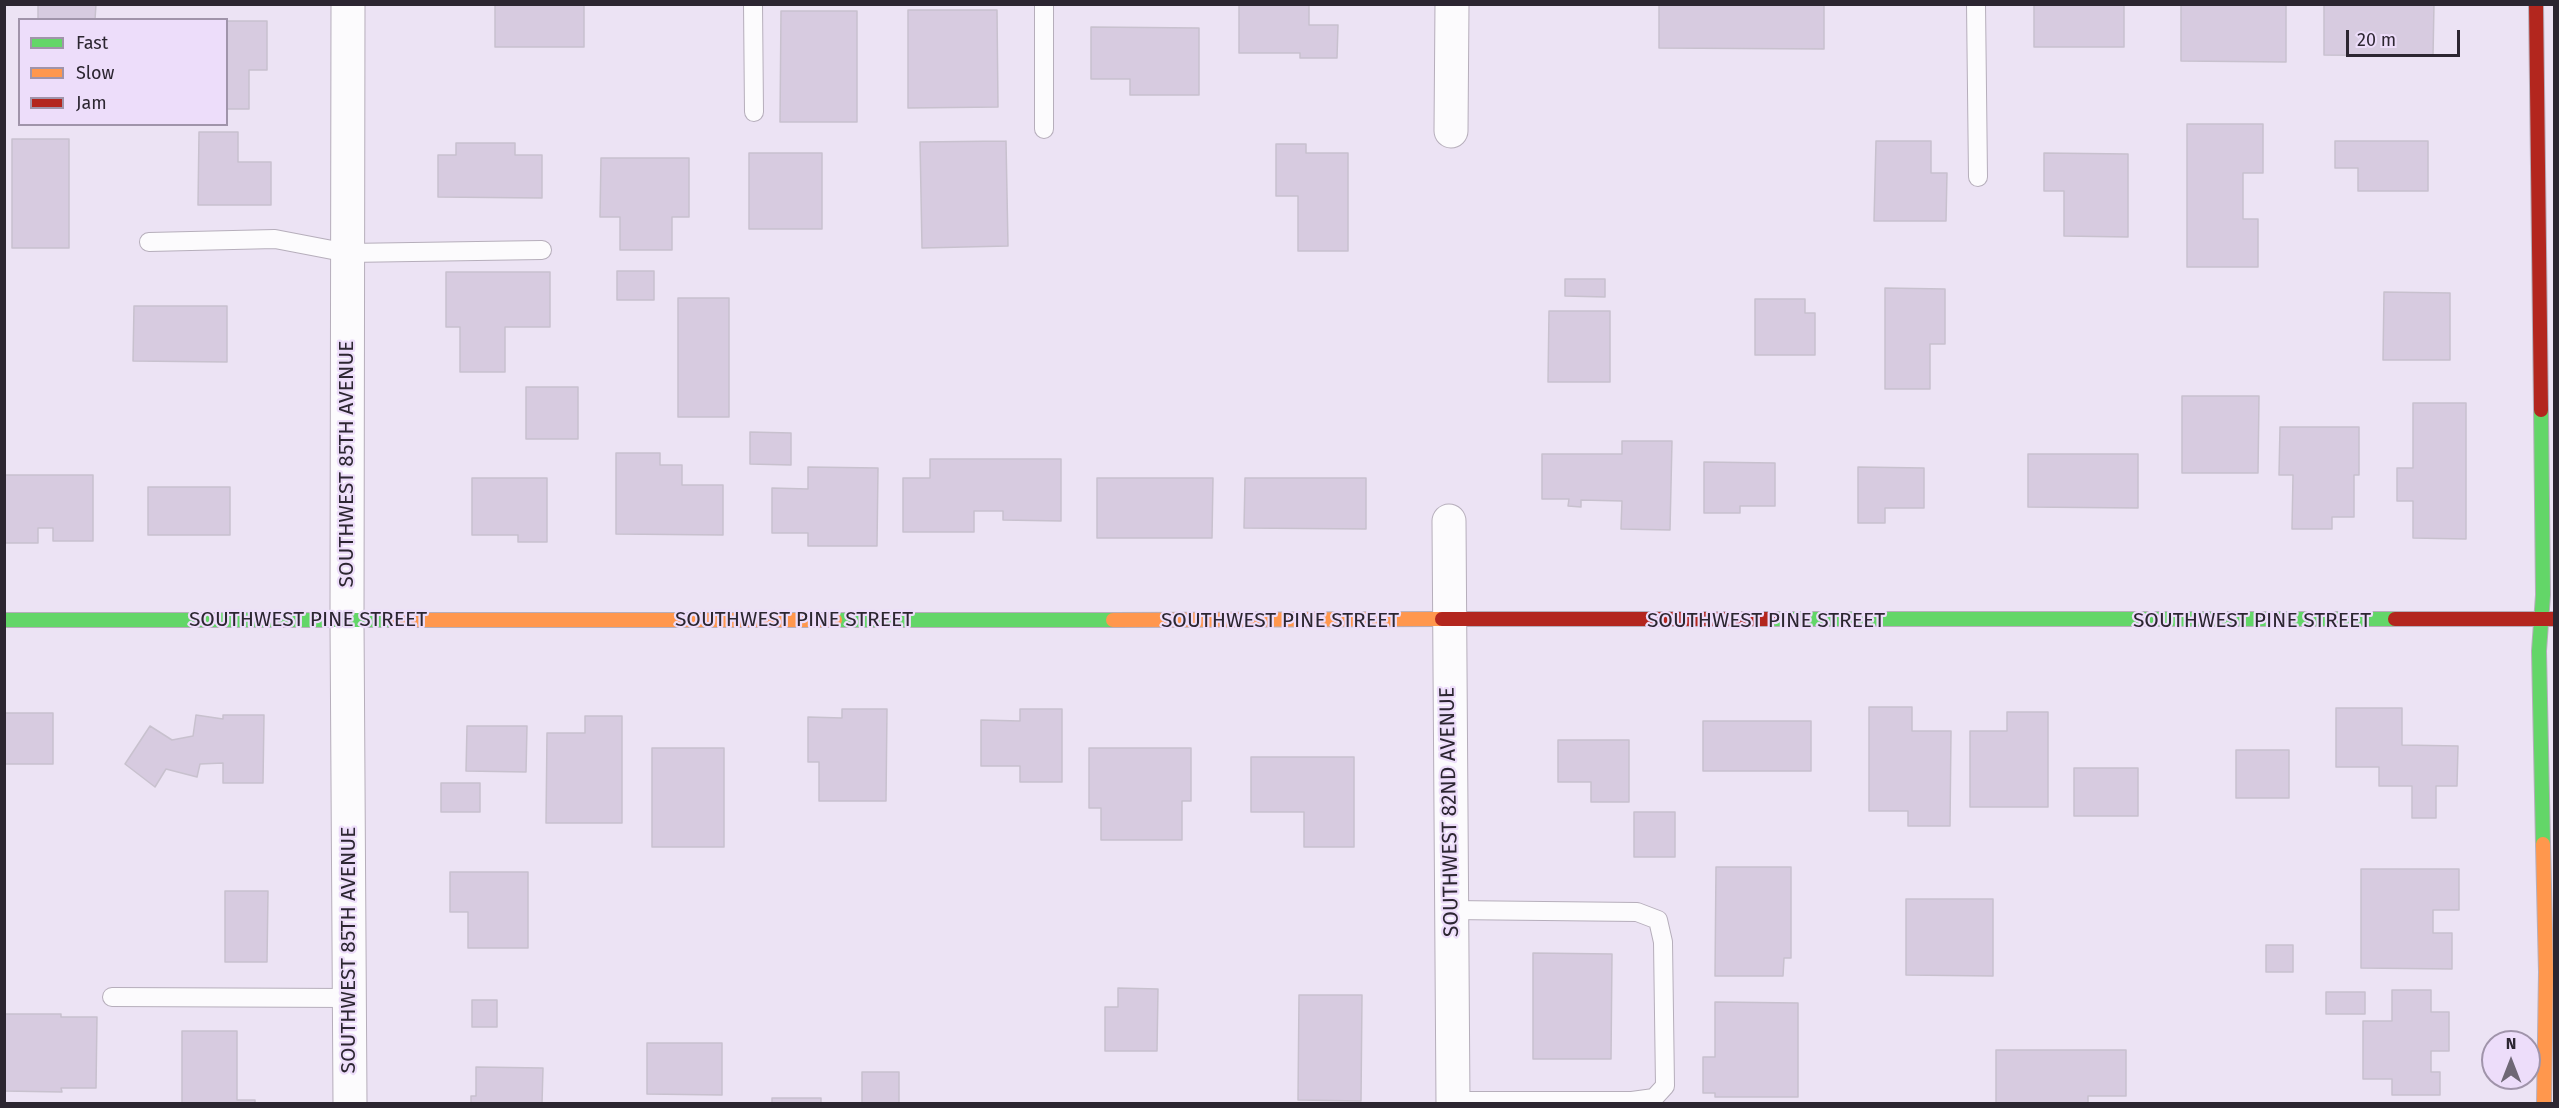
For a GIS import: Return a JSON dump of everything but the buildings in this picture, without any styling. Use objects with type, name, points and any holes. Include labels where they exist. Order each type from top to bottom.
[{"type":"street","name":"SOUTHWEST 85TH AVENUE","points":[[348,4],[347,620],[350,1104]]},
{"type":"street","points":[[1451,131],[1452,4]]},
{"type":"street","points":[[2536,4],[2547,246],[2548,620],[2539,663],[2546,972],[2544,1104]]},
{"type":"street","name":"SOUTHWEST 82ND AVENUE","points":[[1449,521],[1453,1102]]},
{"type":"street","name":"SOUTHWEST PINE STREET","points":[[4,620],[2548,620]]},
{"type":"lane","points":[[753,4],[754,112]]},
{"type":"lane","points":[[1044,4],[1044,129]]},
{"type":"lane","points":[[1976,4],[1978,177]]},
{"type":"lane","points":[[149,242],[275,239],[348,253],[542,250]]},
{"type":"lane","points":[[1451,910],[1637,912],[1658,920],[1663,942],[1665,1086],[1654,1098],[1632,1101],[1453,1102]]},
{"type":"lane","points":[[112,997],[350,998]]},
{"type":"traffic: fast","points":[[2541,410],[2543,595],[2539,651],[2543,844]]},
{"type":"traffic: fast","points":[[1770,619],[2395,619]]},
{"type":"traffic: fast","points":[[4,620],[397,620]]},
{"type":"traffic: fast","points":[[835,620],[1113,620]]},
{"type":"traffic: slow","points":[[1113,620],[1442,619]]},
{"type":"traffic: slow","points":[[397,620],[835,620]]},
{"type":"traffic: slow","points":[[2543,844],[2546,972],[2544,1104]]},
{"type":"traffic: jam","points":[[2536,4],[2541,410]]},
{"type":"traffic: jam","points":[[1442,619],[1770,619]]},
{"type":"traffic: jam","points":[[2395,619],[2554,619]]}]
